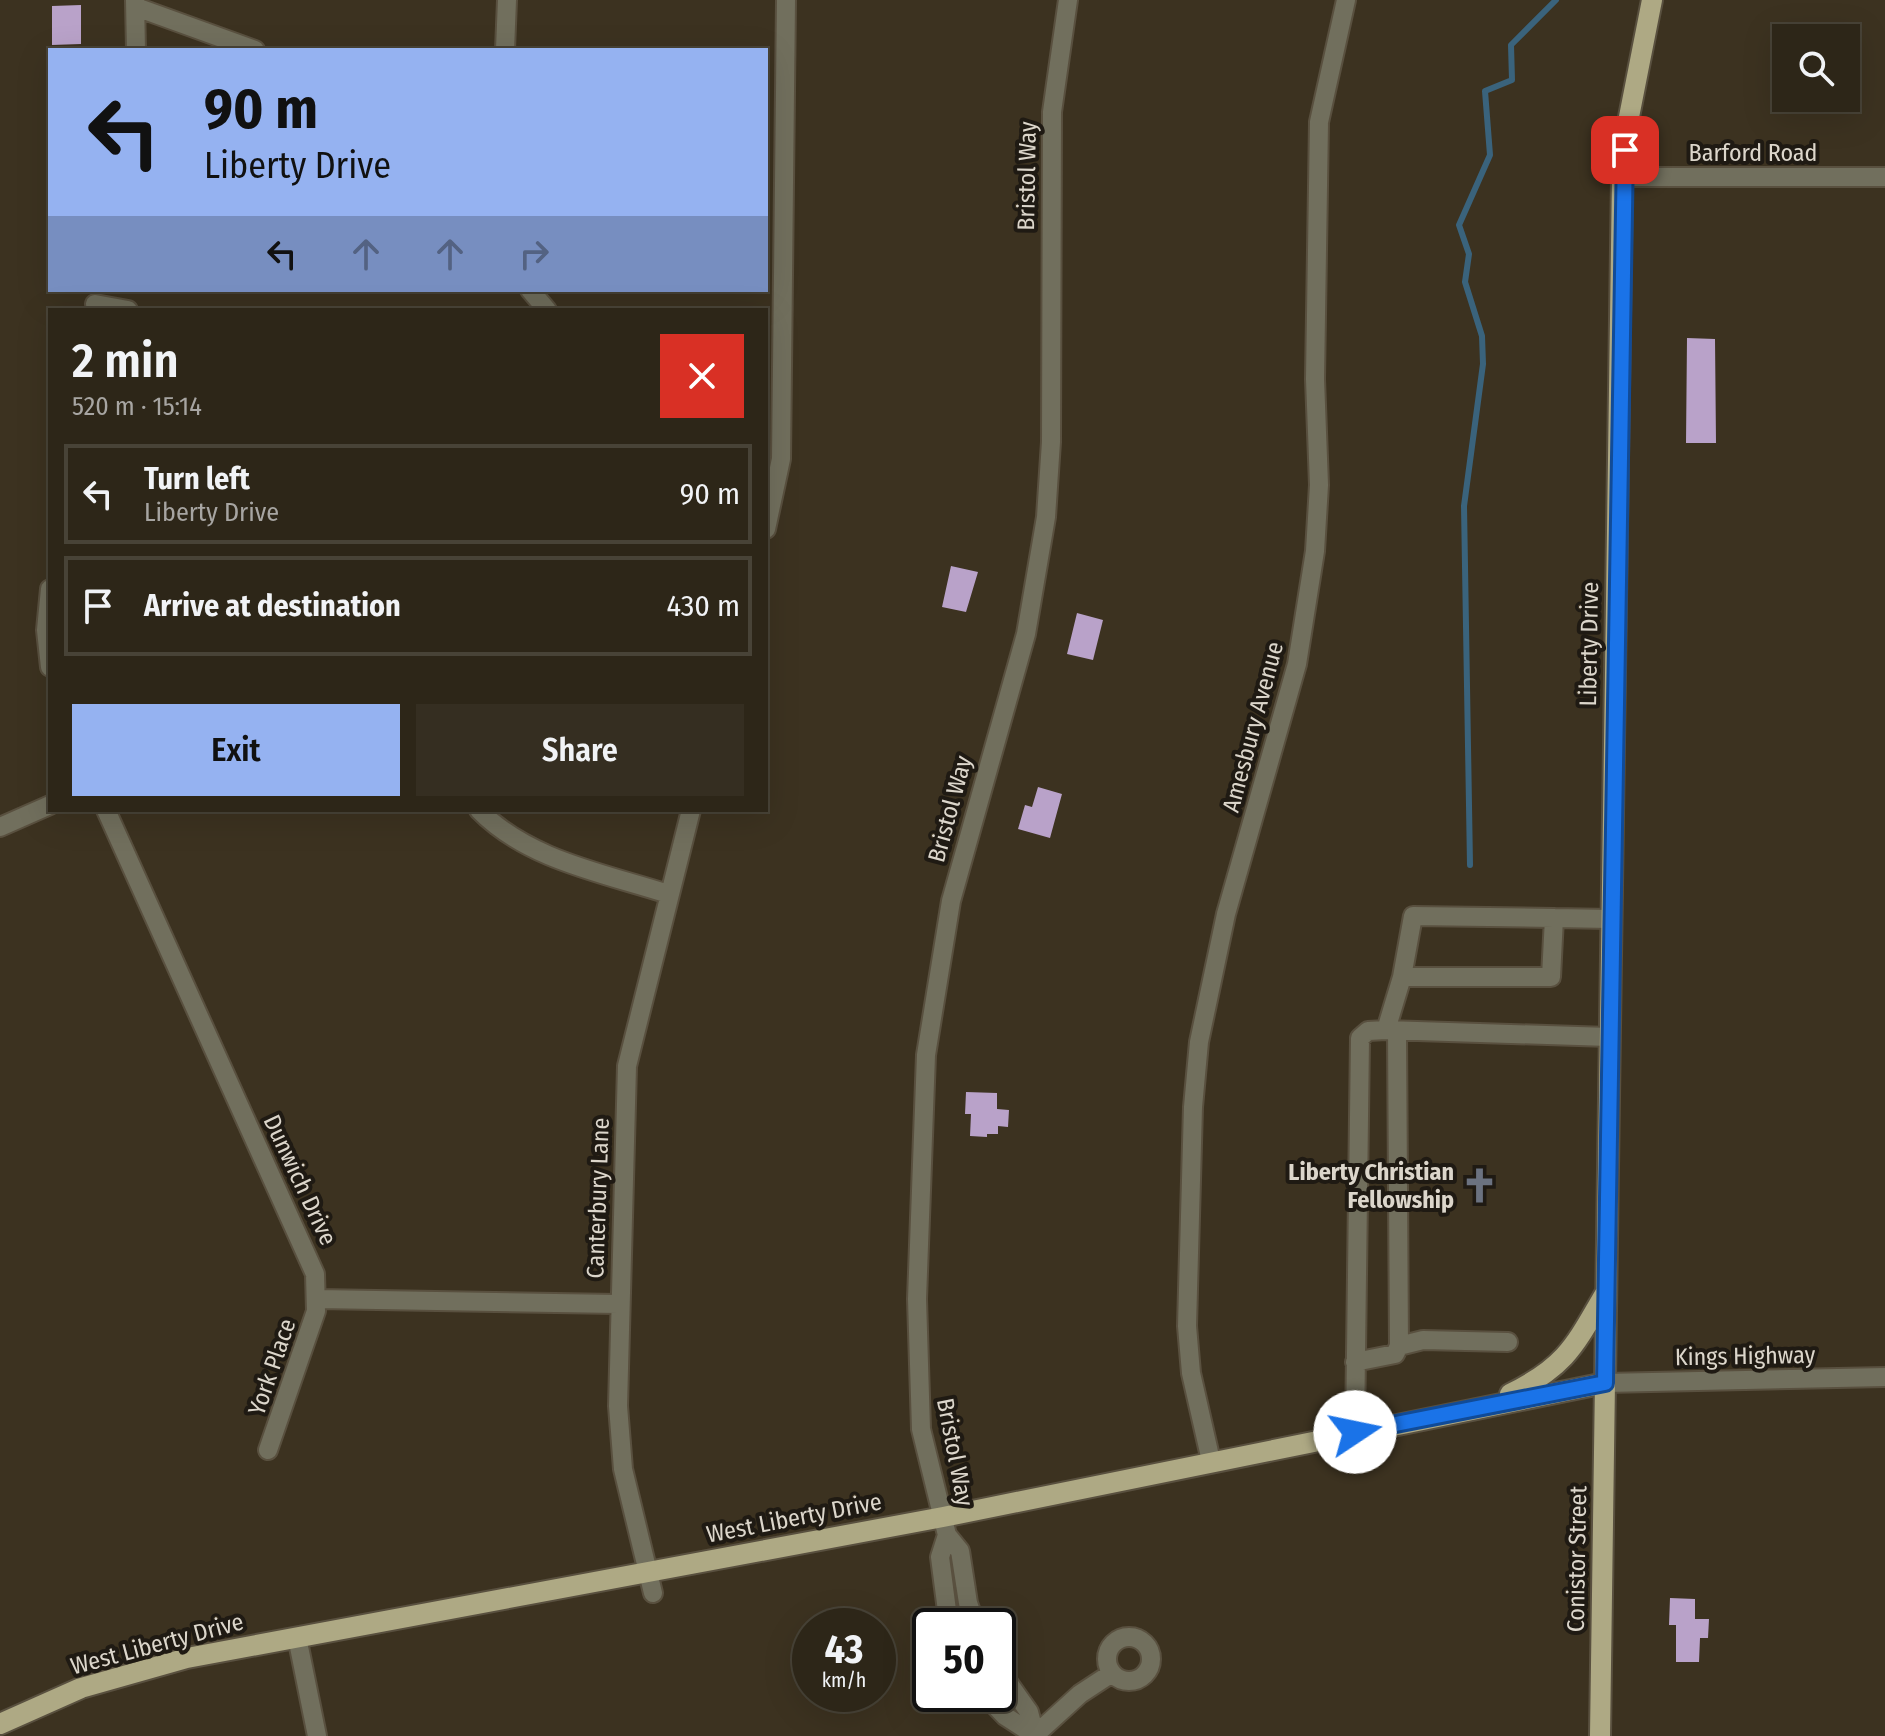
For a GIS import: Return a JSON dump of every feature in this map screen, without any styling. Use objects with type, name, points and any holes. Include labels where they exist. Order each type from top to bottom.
[{"type":"main road","name":"Liberty Drive","points":[[1605,1383],[1622,177],[1628,122],[1652,0]]},
{"type":"main road","points":[[1488,1405],[1534,1382],[1567,1357],[1606,1292]]},
{"type":"main road","name":"West Liberty Drive","points":[[0,1723],[81,1688],[187,1658],[647,1572],[945,1526],[1211,1461],[1605,1383]]},
{"type":"main road","name":"Conistor Street","points":[[1600,1736],[1605,1383]]},
{"type":"street","points":[[505,48],[507,0]]},
{"type":"street","points":[[768,520],[781,459],[773,394],[786,0]]},
{"type":"street","name":"Bristol Way","points":[[970,1608],[960,1551],[945,1526],[921,1429],[917,1382],[926,1055],[951,901],[1026,634],[1046,517],[1051,442],[1052,112],[1068,0]]},
{"type":"street","name":"Amesbury Avenue","points":[[1211,1461],[1191,1373],[1187,1326],[1193,1107],[1210,977],[1297,664],[1310,589],[1319,485],[1315,379],[1319,122],[1346,0]]},
{"type":"street","points":[[136,48],[136,4],[250,48]]},
{"type":"street","name":"Barford Road","points":[[1622,177],[1885,177]]},
{"type":"street","points":[[532,292],[545,308]]},
{"type":"street","points":[[96,301],[121,308]]},
{"type":"street","points":[[48,610],[48,648]]},
{"type":"street","points":[[0,827],[48,806]]},
{"type":"street","name":"Dunwich Drive","points":[[107,812],[312,1262],[318,1299]]},
{"type":"street","points":[[481,812],[518,842],[543,853],[668,894]]},
{"type":"street","name":"Canterbury Lane","points":[[653,1593],[623,1469],[618,1406],[618,1304],[627,1066],[690,812]]},
{"type":"street","points":[[1355,1362],[1382,1359],[1395,1354],[1399,1346],[1392,1031],[1413,916],[1611,919]]},
{"type":"street","points":[[1402,977],[1551,977],[1554,918]]},
{"type":"street","points":[[1355,1432],[1360,1038],[1368,1031],[1609,1037]]},
{"type":"street","points":[[318,1299],[618,1304]]},
{"type":"street","name":"York Place","points":[[268,1450],[318,1299]]},
{"type":"street","points":[[1399,1346],[1423,1340],[1508,1342]]},
{"type":"street","name":"Kings Highway","points":[[1605,1383],[1885,1377]]},
{"type":"street","points":[[945,1526],[940,1557],[946,1608]]},
{"type":"street","points":[[960,1608],[968,1603]]},
{"type":"street","points":[[297,1637],[317,1736]]},
{"type":"street","points":[[1016,1703],[1029,1712],[1035,1736],[1080,1694],[1112,1673]]},
{"type":"street","points":[[0,1723],[7,1736]]},
{"type":"building","points":[[81,5],[81,44],[52,45],[52,6]]},
{"type":"building","points":[[1687,338],[1715,339],[1716,443],[1686,443]]},
{"type":"building","points":[[951,566],[978,572],[966,612],[942,607]]},
{"type":"building","points":[[1077,613],[1103,620],[1093,660],[1067,654]]},
{"type":"building","points":[[1038,787],[1062,794],[1050,838],[1018,829],[1025,805],[1032,807]]},
{"type":"building","points":[[966,1092],[997,1093],[997,1109],[1009,1110],[1008,1127],[998,1126],[998,1134],[987,1134],[987,1137],[970,1136],[971,1114],[965,1114]]},
{"type":"building","points":[[1670,1598],[1695,1599],[1695,1619],[1709,1619],[1708,1638],[1700,1638],[1699,1662],[1676,1662],[1676,1625],[1669,1625]]},
{"type":"waterway","points":[[1470,865],[1464,506],[1483,364],[1482,336],[1465,282],[1469,254],[1459,225],[1490,155],[1485,91],[1512,80],[1511,45],[1556,0]]},
{"type":"place","name":"Liberty Christian Fellowship","points":[[1480,1186]]},
{"type":"route","points":[[1355,1432],[1605,1383],[1622,177],[1625,150]]}]
